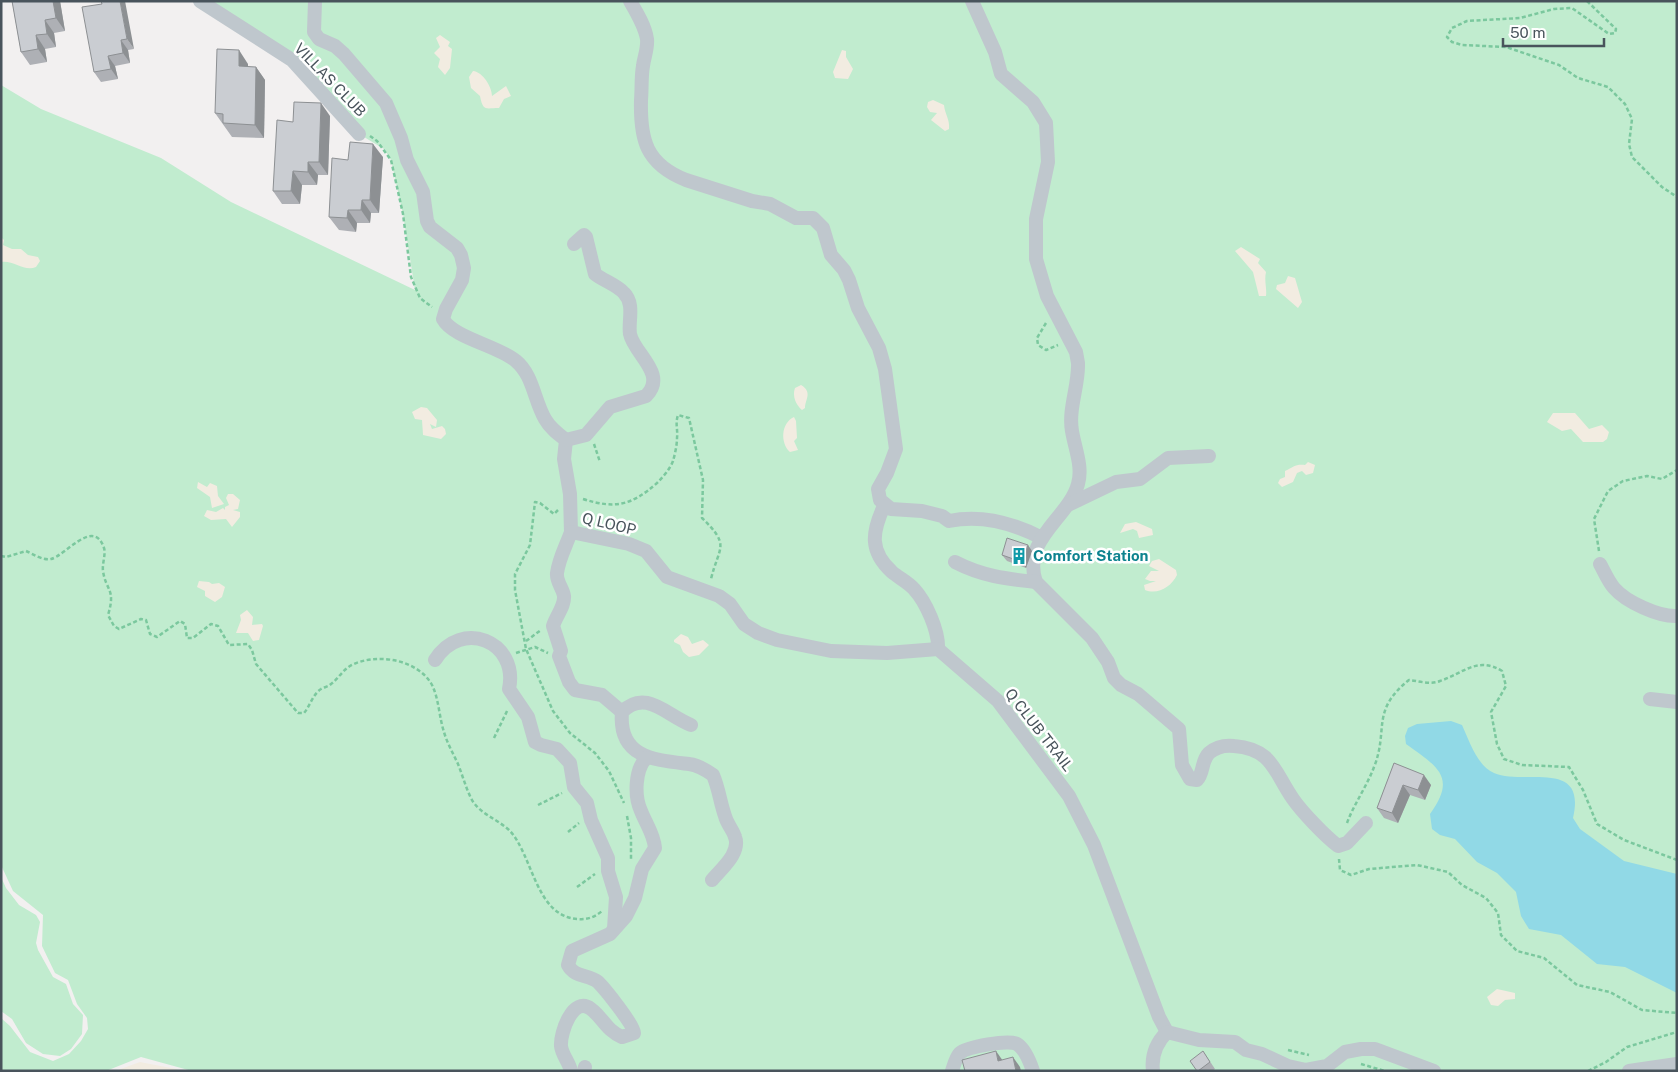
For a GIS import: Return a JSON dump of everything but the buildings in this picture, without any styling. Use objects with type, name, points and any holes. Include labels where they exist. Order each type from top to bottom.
[{"type":"street","name":"VILLAS CLUB","points":[[200,1],[292,60],[359,134]]},
{"type":"street","points":[[315,1],[313,27],[316,36],[344,54],[386,103],[401,138],[407,160],[423,192],[427,220],[430,227],[457,248],[461,254],[464,268],[462,280],[444,314],[446,323],[468,338],[506,354],[521,365],[531,383],[544,418],[566,440]]},
{"type":"street","points":[[630,1],[644,26],[647,42],[642,72],[641,130],[650,152],[658,162],[675,176],[752,201],[770,204],[796,218],[813,218],[822,228],[831,255],[844,270],[858,308],[879,348],[888,385],[896,449],[887,473],[878,489],[878,495],[884,506],[896,511],[922,511],[950,520],[974,517],[998,521],[1042,538]]},
{"type":"street","points":[[972,1],[995,52],[1001,74],[1034,102],[1046,123],[1048,162],[1036,219],[1034,246],[1040,278],[1050,303],[1071,340],[1078,363],[1072,431],[1080,477],[1075,493],[1042,538],[1035,553],[1034,575],[1036,582],[1092,638],[1108,662],[1114,678],[1121,685],[1138,694],[1179,730],[1182,765],[1190,779],[1197,780],[1200,778],[1204,760],[1216,748],[1227,746],[1251,748],[1263,754],[1273,764],[1292,798],[1338,846],[1347,843],[1366,823]]},
{"type":"street","points":[[566,440],[586,435],[610,407],[646,396],[652,382],[649,364],[633,342],[630,334],[628,299],[619,289],[595,274],[586,237],[584,235],[574,244]]},
{"type":"street","points":[[566,440],[564,459],[570,494],[571,532]]},
{"type":"street","points":[[1066,506],[1116,482],[1140,478],[1168,458],[1209,456]]},
{"type":"street","points":[[884,506],[875,525],[874,542],[878,556],[892,572],[914,589],[938,637],[938,649]]},
{"type":"street","name":"Q LOOP","points":[[622,712],[602,695],[575,690],[569,682],[559,656],[561,651],[553,626],[564,596],[556,576],[561,554],[566,549],[571,532],[629,544],[646,551],[667,576],[719,596],[730,604],[744,624],[758,633],[777,640],[831,651],[886,653],[938,649]]},
{"type":"street","points":[[954,562],[972,571],[1014,581],[1036,582]]},
{"type":"street","points":[[1600,564],[1614,588],[1622,595],[1658,615],[1677,616]]},
{"type":"street","points":[[435,660],[448,645],[474,638],[484,640],[496,646],[506,657],[511,680],[509,689],[528,717],[535,742],[557,749],[570,763],[574,787],[587,803],[591,820],[608,858],[608,870],[616,897],[614,929]]},
{"type":"street","name":"Q CLUB TRAIL","points":[[938,649],[998,701],[1069,796],[1094,844],[1166,1032]]},
{"type":"street","points":[[1650,700],[1677,702]]},
{"type":"street","points":[[691,725],[678,720],[655,704],[632,704],[622,712],[623,728],[627,739],[646,758],[663,762],[689,764],[713,775],[720,791],[727,823],[736,838],[736,846],[730,859],[712,880]]},
{"type":"street","points":[[571,1071],[563,1054],[561,1039],[569,1014],[574,1010],[585,1006],[591,1008],[605,1027],[622,1038],[634,1033],[631,1022],[598,982],[571,971],[568,965],[572,951],[597,942],[610,934],[630,908],[642,870],[655,848],[653,834],[638,802],[638,771],[646,758]]},
{"type":"street","points":[[1153,1071],[1152,1060],[1158,1041],[1166,1032],[1198,1040],[1235,1042],[1246,1050],[1262,1054],[1288,1066],[1306,1070],[1326,1066],[1336,1057],[1352,1049],[1375,1049],[1434,1071]]},
{"type":"street","points":[[952,1071],[959,1054],[966,1050],[1007,1041],[1017,1044],[1028,1058],[1033,1071]]},
{"type":"street","points":[[1629,1071],[1677,1064]]},
{"type":"path","points":[[1587,1],[1616,29],[1615,33],[1609,34],[1572,8],[1554,9],[1520,18],[1467,21],[1452,28],[1447,37],[1452,42],[1462,45],[1506,47],[1559,65],[1578,78],[1608,87],[1625,104],[1632,119],[1629,144],[1632,157],[1662,187],[1677,197]]},
{"type":"path","points":[[359,134],[370,136],[377,141],[391,160],[403,214],[411,277],[415,284],[415,290],[420,298],[444,314]]},
{"type":"path","points":[[1050,303],[1050,318],[1039,330],[1038,345],[1046,350],[1071,340]]},
{"type":"path","points":[[1600,564],[1593,524],[1608,491],[1623,481],[1647,476],[1662,479],[1677,470]]},
{"type":"path","points":[[506,657],[535,647],[559,656]]},
{"type":"path","points":[[1677,860],[1624,840],[1597,824],[1583,790],[1569,767],[1522,765],[1504,759],[1497,744],[1490,712],[1506,686],[1502,671],[1490,664],[1469,667],[1439,682],[1409,680],[1397,689],[1385,706],[1375,766],[1348,819],[1338,846],[1340,870],[1351,875],[1369,870],[1417,865],[1448,872],[1462,886],[1486,898],[1498,913],[1501,935],[1517,952],[1544,958],[1578,984],[1610,992],[1642,1010],[1677,1013]]},
{"type":"path","points":[[494,738],[514,697]]},
{"type":"path","points":[[538,804],[574,787]]},
{"type":"path","points":[[577,887],[596,873],[608,870]]},
{"type":"path","points":[[1588,1071],[1606,1062],[1627,1047],[1677,1032]]},
{"type":"path","points":[[1285,1049],[1300,1054],[1336,1057],[1385,1071]]},
{"type":"green space","points":[[200,1],[1677,1],[1677,1071],[192,1071],[141,1057],[106,1071],[1,1071],[1,1018],[10,1026],[30,1052],[53,1061],[69,1054],[81,1041],[88,1029],[87,1018],[77,1004],[68,980],[55,973],[42,946],[43,915],[13,891],[1,865],[1,85],[41,109],[161,158],[231,202],[415,290],[403,214],[391,160],[384,149],[359,134],[316,85]]},
{"type":"green space","points":[[1,877],[6,888],[19,905],[36,915],[40,922],[36,943],[38,950],[53,977],[66,984],[73,1004],[83,1015],[82,1034],[71,1049],[60,1056],[43,1054],[26,1043],[12,1019],[1,1011]]},
{"type":"sand","points":[[440,35],[450,42],[448,46],[452,49],[450,68],[445,75],[438,67],[440,59],[434,53],[440,47],[436,38]]},
{"type":"sand","points":[[842,50],[846,51],[846,57],[853,69],[848,79],[835,78],[833,72]]},
{"type":"sand","points":[[473,71],[480,74],[486,80],[492,96],[506,86],[511,96],[504,99],[499,108],[484,107],[480,96],[471,88],[469,77]]},
{"type":"sand","points":[[933,100],[944,105],[949,126],[949,129],[945,131],[931,120],[937,113],[930,112],[927,107],[928,102]]},
{"type":"sand","points":[[1,237],[4,240],[3,245],[12,249],[21,249],[28,255],[38,257],[40,261],[36,267],[27,268],[1,262]]},
{"type":"sand","points":[[1241,247],[1260,259],[1258,263],[1266,272],[1266,296],[1259,296],[1253,272],[1235,251]]},
{"type":"sand","points":[[1288,276],[1295,278],[1302,302],[1298,308],[1276,289],[1277,285],[1285,283]]},
{"type":"sand","points":[[801,385],[808,393],[805,408],[802,410],[794,397],[795,388]]},
{"type":"sand","points":[[421,407],[427,408],[437,420],[436,427],[430,424],[432,429],[442,426],[445,429],[446,434],[441,439],[423,435],[422,420],[415,419],[412,412]]},
{"type":"sand","points":[[1553,413],[1575,413],[1589,429],[1602,425],[1609,432],[1607,439],[1603,442],[1583,442],[1571,429],[1562,431],[1547,422]]},
{"type":"sand","points":[[794,417],[797,438],[794,441],[798,450],[790,452],[783,439],[783,433],[786,424]]},
{"type":"sand","points":[[1308,462],[1315,465],[1313,473],[1306,475],[1302,471],[1297,473],[1293,482],[1282,487],[1278,483],[1280,479],[1285,477],[1285,471],[1297,465],[1305,465]]},
{"type":"sand","points":[[198,482],[207,487],[210,483],[217,486],[218,496],[224,504],[212,508],[210,497],[197,488]]},
{"type":"sand","points":[[228,494],[233,494],[240,500],[238,509],[233,510],[240,512],[240,517],[232,527],[226,519],[211,520],[204,516],[207,510],[216,512],[223,508],[225,510],[225,507],[229,505],[226,498]]},
{"type":"sand","points":[[1136,522],[1152,529],[1153,535],[1139,538],[1137,531],[1133,529],[1120,533],[1125,524]]},
{"type":"sand","points":[[1159,559],[1176,570],[1177,575],[1164,589],[1159,591],[1145,590],[1144,585],[1156,581],[1145,579],[1151,571],[1159,571],[1149,566],[1152,561]]},
{"type":"sand","points":[[199,581],[212,584],[219,583],[225,587],[222,597],[215,602],[205,596],[205,591],[197,587]]},
{"type":"sand","points":[[247,610],[253,617],[252,625],[262,624],[263,626],[259,640],[253,641],[248,633],[236,633],[241,620],[240,615]]},
{"type":"sand","points":[[681,634],[688,637],[692,644],[703,640],[709,645],[699,655],[689,657],[683,652],[680,645],[674,642]]},
{"type":"sand","points":[[1497,989],[1515,993],[1515,999],[1505,1000],[1498,1006],[1491,1005],[1487,997]]},
{"type":"sand","points":[[140,1062],[176,1069],[180,1071],[115,1071]]},
{"type":"water","points":[[1451,721],[1462,725],[1478,759],[1488,770],[1507,776],[1550,778],[1562,781],[1571,787],[1575,799],[1573,818],[1580,829],[1624,861],[1677,874],[1677,993],[1625,967],[1597,964],[1561,935],[1529,929],[1521,916],[1516,892],[1497,873],[1477,862],[1455,839],[1440,835],[1432,829],[1430,814],[1438,801],[1443,782],[1435,766],[1406,744],[1405,736],[1408,728],[1417,724]]},
{"type":"place","name":"Comfort Station","points":[[1019,556]]}]
